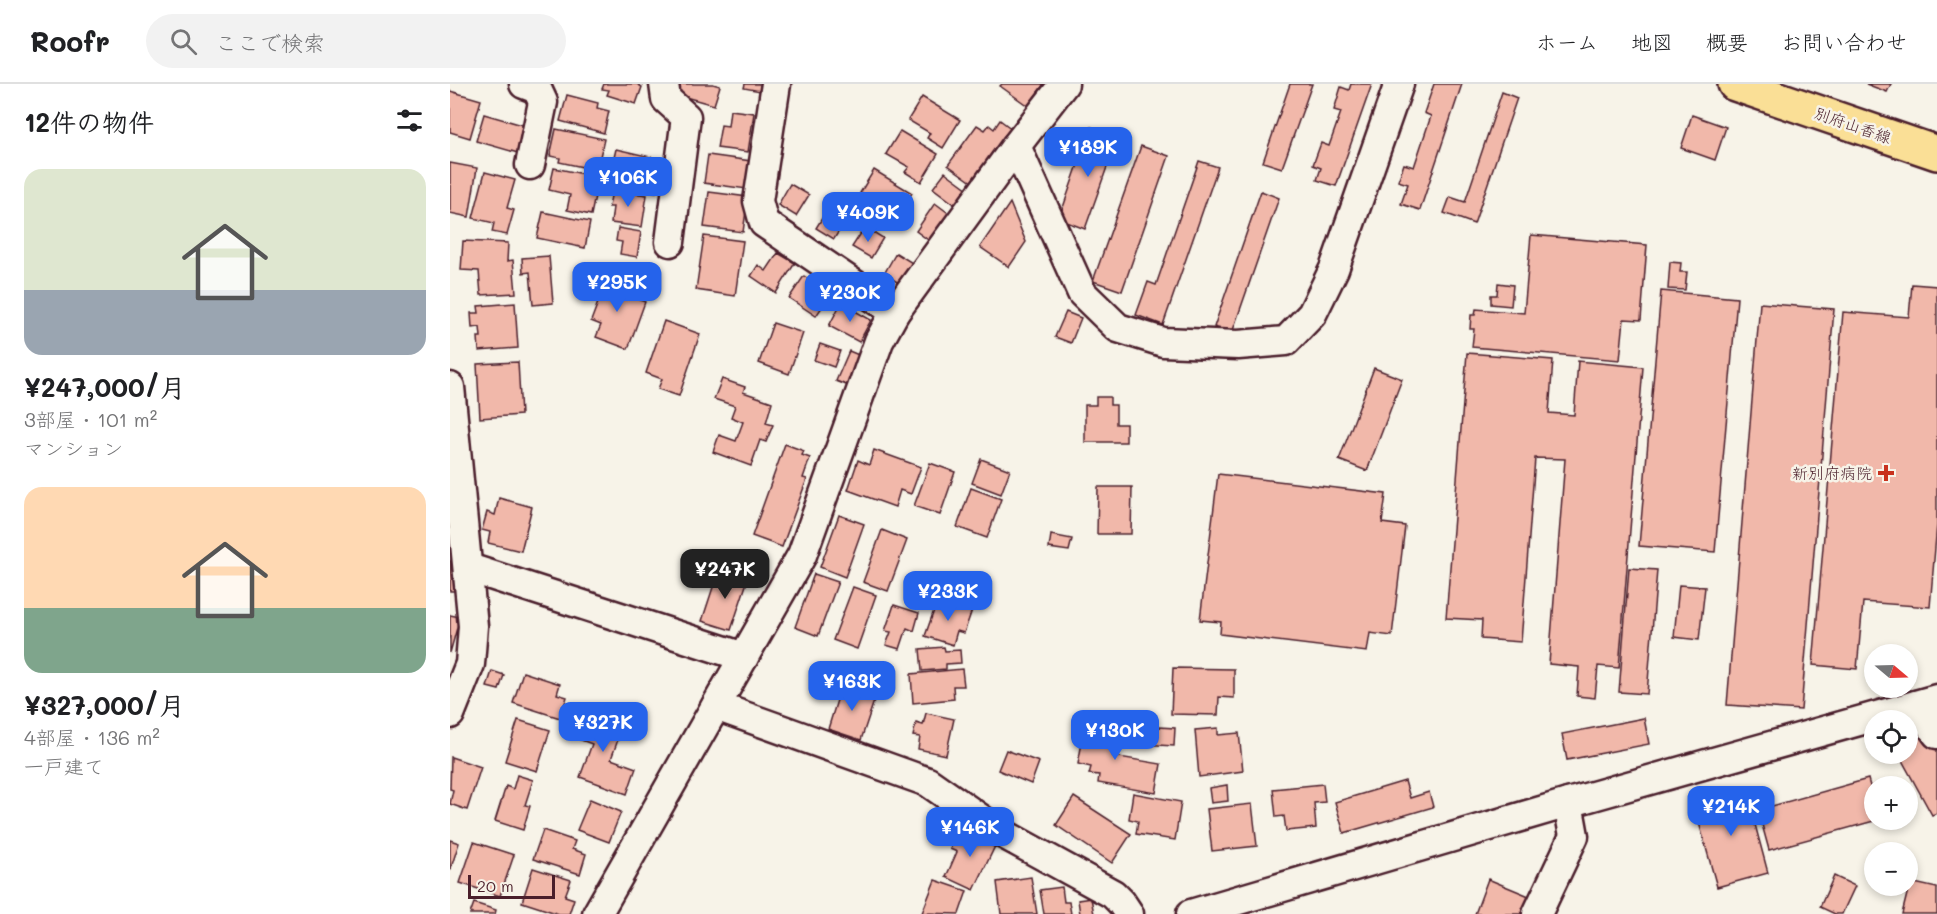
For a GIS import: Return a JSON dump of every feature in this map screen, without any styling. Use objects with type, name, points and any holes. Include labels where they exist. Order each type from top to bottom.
[{"type":"main road","name":"別府山香線","points":[[1735,84],[1937,153]]},
{"type":"street","points":[[524,84],[537,89],[543,102],[530,165]]},
{"type":"street","points":[[664,84],[666,99],[686,117],[670,242]]},
{"type":"street","points":[[776,84],[758,201],[764,223],[895,312]]},
{"type":"street","points":[[597,914],[802,555],[879,341],[895,312],[1064,84]]},
{"type":"street","points":[[1016,146],[1082,293],[1118,328],[1163,342],[1238,345],[1286,341],[1312,314],[1334,269],[1399,84]]},
{"type":"street","points":[[450,387],[473,626],[460,663],[450,714]]},
{"type":"street","points":[[469,568],[744,657]]},
{"type":"street","points":[[1191,914],[1568,803],[1927,702],[1937,734]]},
{"type":"street","points":[[716,706],[928,782],[998,831],[1113,894],[1129,914]]},
{"type":"street","points":[[1537,914],[1574,836],[1568,803]]},
{"type":"building","points":[[604,84],[637,84],[642,87],[636,104],[607,95],[609,90],[602,89]]},
{"type":"building","points":[[677,84],[720,86],[714,105],[678,95]]},
{"type":"building","points":[[745,84],[762,84],[760,91],[744,88]]},
{"type":"building","points":[[1002,84],[1044,84],[1028,106],[1000,86]]},
{"type":"building","points":[[1290,84],[1312,84],[1282,168],[1263,162]]},
{"type":"building","points":[[1351,84],[1372,84],[1336,186],[1317,180],[1321,168],[1313,165],[1321,143],[1329,146],[1341,112],[1334,110],[1341,87],[1349,90]]},
{"type":"building","points":[[1434,84],[1462,84],[1420,210],[1401,204],[1408,184],[1398,181],[1404,164],[1414,167],[1431,116],[1424,113]]},
{"type":"building","points":[[1866,84],[1891,84],[1887,92]]},
{"type":"building","points":[[450,91],[481,100],[470,138],[450,132]]},
{"type":"building","points":[[1502,92],[1517,98],[1474,224],[1444,213],[1450,197],[1465,202]]},
{"type":"building","points":[[567,95],[598,103],[597,108],[609,111],[604,133],[560,121]]},
{"type":"building","points":[[922,97],[960,120],[943,148],[927,138],[930,133],[908,120]]},
{"type":"building","points":[[730,110],[754,113],[748,152],[717,148],[721,125],[728,126]]},
{"type":"building","points":[[484,114],[526,126],[518,153],[476,141]]},
{"type":"building","points":[[1692,115],[1726,127],[1715,160],[1681,148]]},
{"type":"building","points":[[1000,120],[1017,133],[980,188],[948,165],[977,125],[985,130],[989,125],[994,129]]},
{"type":"building","points":[[1091,127],[1118,136],[1085,229],[1059,219]]},
{"type":"building","points":[[556,129],[604,139],[597,170],[559,162],[560,158],[550,156]]},
{"type":"building","points":[[900,131],[938,154],[921,182],[905,172],[909,167],[886,154]]},
{"type":"building","points":[[1141,146],[1169,156],[1122,291],[1093,281]]},
{"type":"building","points":[[616,149],[655,158],[651,178],[658,180],[656,192],[627,186],[629,178],[610,175]]},
{"type":"building","points":[[708,155],[751,161],[747,189],[704,183]]},
{"type":"building","points":[[1199,161],[1218,167],[1163,325],[1136,315],[1148,282],[1156,285]]},
{"type":"building","points":[[450,163],[477,168],[469,217],[450,213]]},
{"type":"building","points":[[554,168],[599,177],[591,215],[567,210],[570,195],[549,190]]},
{"type":"building","points":[[874,170],[912,193],[895,221],[879,211],[882,206],[860,193]]},
{"type":"building","points":[[485,172],[515,180],[507,208],[514,210],[507,235],[492,232],[494,223],[473,218]]},
{"type":"building","points":[[945,172],[976,195],[965,212],[933,188]]},
{"type":"building","points":[[790,184],[809,195],[796,216],[778,205]]},
{"type":"building","points":[[612,190],[647,195],[642,227],[611,223],[613,207],[609,207]]},
{"type":"building","points":[[1261,191],[1279,198],[1232,333],[1214,327]]},
{"type":"building","points":[[709,192],[748,197],[743,232],[704,227]]},
{"type":"building","points":[[935,203],[955,218],[935,245],[916,231]]},
{"type":"building","points":[[1010,203],[1026,242],[1009,267],[980,247]]},
{"type":"building","points":[[829,207],[847,218],[834,239],[816,228]]},
{"type":"building","points":[[543,212],[590,222],[585,248],[537,238]]},
{"type":"building","points":[[865,227],[883,238],[871,258],[852,247]]},
{"type":"building","points":[[618,228],[641,232],[637,257],[620,254],[622,242],[616,241]]},
{"type":"building","points":[[1531,235],[1647,245],[1641,320],[1624,319],[1620,360],[1472,347],[1474,329],[1470,329],[1471,315],[1475,315],[1476,309],[1524,313]]},
{"type":"building","points":[[704,236],[743,241],[735,296],[696,290]]},
{"type":"building","points":[[463,241],[508,243],[507,261],[513,260],[516,293],[481,295],[479,271],[461,270]]},
{"type":"building","points":[[778,253],[795,263],[776,293],[751,276],[758,265],[766,271]]},
{"type":"building","points":[[896,253],[914,264],[902,285],[884,274]]},
{"type":"building","points":[[549,256],[553,303],[533,305],[530,272],[523,273],[522,258]]},
{"type":"building","points":[[1670,262],[1681,263],[1680,272],[1687,272],[1685,290],[1668,289]]},
{"type":"building","points":[[608,276],[632,284],[628,295],[645,302],[628,349],[596,337],[601,325],[591,321]]},
{"type":"building","points":[[804,276],[831,294],[816,316],[789,298]]},
{"type":"building","points":[[1498,283],[1513,285],[1511,306],[1491,304],[1491,295],[1497,295]]},
{"type":"building","points":[[1912,284],[1937,286],[1937,524],[1930,607],[1863,602],[1857,669],[1813,665],[1843,312],[1909,317]]},
{"type":"building","points":[[1661,291],[1737,298],[1715,552],[1639,546]]},
{"type":"building","points":[[515,303],[518,348],[479,351],[480,327],[472,328],[471,313],[479,313],[478,306]]},
{"type":"building","points":[[841,303],[871,320],[859,342],[829,326]]},
{"type":"building","points":[[1760,303],[1834,309],[1801,710],[1727,705]]},
{"type":"building","points":[[1066,312],[1081,318],[1071,343],[1055,337]]},
{"type":"building","points":[[664,321],[700,334],[679,396],[658,389],[662,379],[646,373]]},
{"type":"building","points":[[773,323],[803,333],[789,374],[759,363]]},
{"type":"building","points":[[820,344],[840,351],[834,367],[814,360]]},
{"type":"building","points":[[849,351],[861,356],[849,386],[836,381]]},
{"type":"building","points":[[1467,353],[1553,360],[1549,413],[1574,415],[1578,361],[1643,367],[1619,668],[1598,666],[1595,698],[1577,696],[1579,667],[1549,664],[1565,459],[1535,458],[1521,642],[1481,639],[1482,620],[1446,618]]},
{"type":"building","points":[[518,362],[521,415],[480,418],[477,364]]},
{"type":"building","points":[[1374,368],[1402,379],[1367,471],[1339,460]]},
{"type":"building","points":[[722,379],[745,387],[743,392],[772,402],[766,423],[773,425],[766,442],[760,440],[751,466],[713,452],[719,435],[736,441],[743,422],[731,417],[735,406],[714,399]]},
{"type":"building","points":[[1096,397],[1110,397],[1110,405],[1116,405],[1116,424],[1126,424],[1126,442],[1085,442],[1085,405],[1096,405]]},
{"type":"building","points":[[785,444],[804,451],[802,455],[810,458],[803,478],[807,479],[782,547],[752,536]]},
{"type":"building","points":[[874,450],[921,467],[911,494],[900,490],[895,507],[848,490],[858,460],[869,465]]},
{"type":"building","points":[[981,459],[1010,470],[1001,494],[972,483]]},
{"type":"building","points":[[930,463],[955,472],[940,515],[914,506]]},
{"type":"building","points":[[1218,474],[1386,494],[1382,523],[1405,526],[1392,636],[1370,633],[1367,652],[1220,634],[1221,622],[1200,620]]},
{"type":"building","points":[[1098,487],[1132,487],[1131,534],[1097,534]]},
{"type":"building","points":[[971,488],[1001,499],[987,538],[957,527]]},
{"type":"building","points":[[499,498],[532,507],[521,551],[488,543],[490,532],[482,530],[487,512],[495,515]]},
{"type":"building","points":[[839,515],[864,524],[845,577],[820,567]]},
{"type":"building","points":[[882,530],[907,540],[888,591],[863,582]]},
{"type":"building","points":[[1051,535],[1072,539],[1069,551],[1049,548]]},
{"type":"building","points":[[450,561],[455,561],[456,591],[450,591]]},
{"type":"building","points":[[1629,568],[1657,570],[1647,694],[1619,692]]},
{"type":"building","points":[[719,569],[748,579],[731,630],[702,621]]},
{"type":"building","points":[[814,574],[838,582],[818,636],[795,627]]},
{"type":"building","points":[[1679,585],[1705,587],[1699,640],[1674,637]]},
{"type":"building","points":[[853,587],[876,595],[857,649],[833,640]]},
{"type":"building","points":[[938,599],[972,610],[964,633],[957,631],[953,645],[925,636]]},
{"type":"building","points":[[894,605],[919,613],[914,631],[907,628],[900,649],[886,645],[891,632],[885,631]]},
{"type":"building","points":[[450,615],[460,617],[450,653]]},
{"type":"building","points":[[944,647],[945,651],[960,650],[961,663],[946,664],[946,669],[922,671],[920,649]]},
{"type":"building","points":[[848,668],[870,676],[866,688],[844,681]]},
{"type":"building","points":[[1173,668],[1234,669],[1234,698],[1219,697],[1218,715],[1171,714]]},
{"type":"building","points":[[962,669],[964,686],[953,686],[954,699],[913,703],[911,674]]},
{"type":"building","points":[[492,671],[504,675],[499,690],[487,687]]},
{"type":"building","points":[[523,672],[560,684],[557,694],[567,697],[560,718],[513,703]]},
{"type":"building","points":[[842,684],[876,695],[861,740],[828,729]]},
{"type":"building","points":[[583,711],[623,726],[611,759],[636,768],[627,794],[580,777],[592,744],[573,737]]},
{"type":"building","points":[[926,713],[954,719],[946,755],[918,749],[920,737],[913,736],[916,723],[923,725]]},
{"type":"building","points":[[1644,718],[1649,744],[1567,760],[1562,734]]},
{"type":"building","points":[[518,720],[550,730],[537,771],[505,761]]},
{"type":"building","points":[[1086,721],[1118,727],[1113,756],[1161,764],[1156,793],[1098,783],[1099,775],[1089,774],[1091,767],[1078,764]]},
{"type":"building","points":[[1125,725],[1175,728],[1174,746],[1124,743]]},
{"type":"building","points":[[1218,728],[1218,735],[1239,733],[1243,771],[1199,777],[1195,730]]},
{"type":"building","points":[[1929,732],[1937,747],[1937,813],[1932,815],[1918,789],[1918,776],[1911,776],[1904,764],[1918,764],[1918,738]]},
{"type":"building","points":[[1006,750],[1039,762],[1031,784],[998,770]]},
{"type":"building","points":[[451,757],[481,767],[467,810],[450,804],[453,790],[450,789]]},
{"type":"building","points":[[517,775],[533,780],[525,805],[530,806],[523,830],[495,821],[506,786],[513,789]]},
{"type":"building","points":[[1864,780],[1864,824],[1769,850],[1758,810]]},
{"type":"building","points":[[1405,781],[1410,798],[1429,792],[1433,807],[1344,833],[1335,802]]},
{"type":"building","points":[[1323,784],[1325,802],[1314,803],[1316,828],[1286,831],[1284,816],[1276,817],[1273,789]]},
{"type":"building","points":[[1227,785],[1228,801],[1211,803],[1209,788]]},
{"type":"building","points":[[1745,787],[1768,873],[1717,887],[1693,801]]},
{"type":"building","points":[[1133,793],[1181,802],[1175,840],[1136,834],[1138,821],[1129,819]]},
{"type":"building","points":[[1074,797],[1131,834],[1112,863],[1056,825]]},
{"type":"building","points":[[590,799],[621,812],[609,842],[577,830]]},
{"type":"building","points":[[1252,804],[1257,846],[1212,851],[1207,809]]},
{"type":"building","points":[[960,827],[996,844],[974,890],[946,877],[957,852],[950,849]]},
{"type":"building","points":[[543,830],[575,841],[572,849],[586,854],[580,874],[533,859]]},
{"type":"building","points":[[450,840],[459,843],[450,871]]},
{"type":"building","points":[[474,842],[514,855],[500,896],[460,883]]},
{"type":"building","points":[[533,868],[571,880],[565,896],[574,899],[569,914],[559,914],[522,902]]},
{"type":"building","points":[[1834,876],[1855,886],[1842,914],[1835,914],[1820,907]]},
{"type":"building","points":[[1031,877],[1037,914],[1001,914],[997,882]]},
{"type":"building","points":[[1488,879],[1529,896],[1522,914],[1475,914]]},
{"type":"building","points":[[935,880],[967,891],[959,914],[922,913]]},
{"type":"building","points":[[1918,884],[1937,888],[1937,914],[1902,914],[1906,896],[1918,896]]},
{"type":"building","points":[[1062,887],[1064,902],[1069,902],[1071,914],[1044,914],[1040,890]]},
{"type":"building","points":[[1091,898],[1094,914],[1080,914],[1078,900]]},
{"type":"building","points":[[474,903],[496,910],[495,914],[470,914]]},
{"type":"place","name":"新別府病院","points":[[1886,473]]}]
